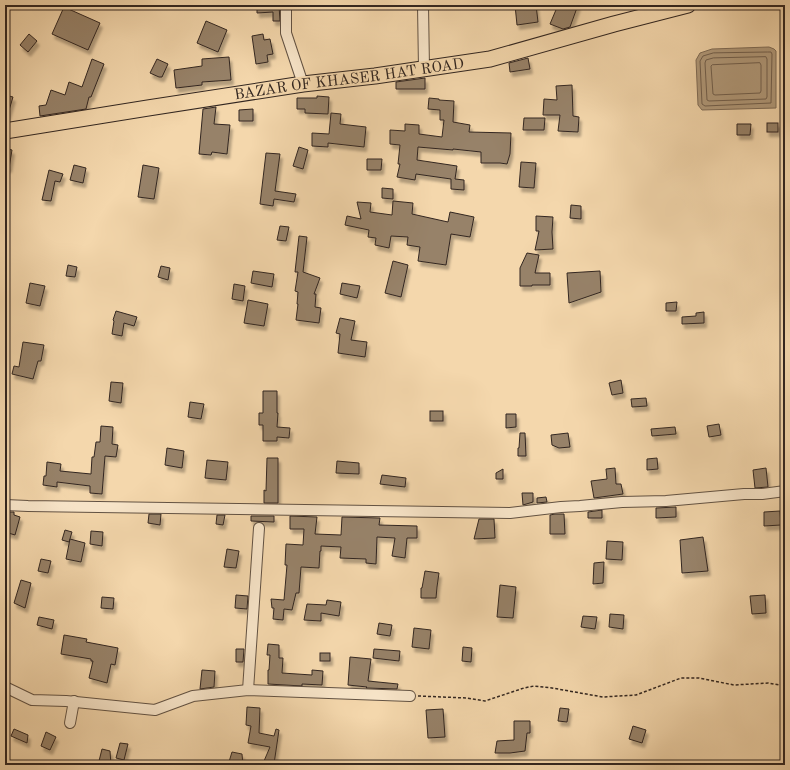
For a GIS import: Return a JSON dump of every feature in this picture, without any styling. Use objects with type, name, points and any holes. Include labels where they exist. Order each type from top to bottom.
[{"type":"main road","name":"BAZAR OF KHASER HAT ROAD","points":[[5,131],[303,84],[375,76],[490,59],[688,5]]},
{"type":"street","points":[[286,5],[286,33],[303,84]]},
{"type":"street","points":[[422,5],[424,69]]},
{"type":"street","points":[[5,505],[510,512],[622,502],[673,501],[744,494],[785,492]]},
{"type":"street","points":[[248,690],[259,528]]},
{"type":"street","points":[[5,687],[32,700],[74,701],[155,710],[193,696],[248,690],[410,696]]},
{"type":"street","points":[[70,723],[74,701]]},
{"type":"path","points":[[410,696],[467,698],[485,701],[534,686],[603,697],[636,695],[681,678],[698,678],[734,685],[768,683],[785,686]]},
{"type":"water","points":[[769,47],[776,51],[776,108],[702,110],[698,105],[696,60],[700,53],[712,49]]},
{"type":"building","points":[[257,5],[279,5],[280,21],[273,21],[273,12],[257,13]]},
{"type":"building","points":[[515,5],[536,5],[538,22],[517,25]]},
{"type":"building","points":[[558,5],[578,5],[570,27],[563,29],[550,24]]},
{"type":"building","points":[[64,7],[100,23],[88,50],[52,34]]},
{"type":"building","points":[[206,21],[227,30],[218,52],[197,43]]},
{"type":"building","points":[[29,34],[37,41],[28,52],[20,45]]},
{"type":"building","points":[[263,34],[264,40],[270,39],[273,54],[267,55],[268,62],[256,64],[252,36]]},
{"type":"building","points":[[229,57],[231,80],[202,82],[202,85],[176,88],[174,70],[202,66],[202,59]]},
{"type":"building","points":[[528,58],[530,69],[510,72],[509,63]]},
{"type":"building","points":[[92,59],[104,64],[91,97],[89,97],[86,109],[40,116],[39,106],[46,105],[51,90],[65,95],[69,82],[82,87]]},
{"type":"building","points":[[157,59],[168,64],[162,77],[150,73]]},
{"type":"building","points":[[425,78],[425,89],[396,89],[396,82]]},
{"type":"building","points":[[572,85],[573,116],[579,117],[578,132],[558,131],[560,115],[543,115],[544,99],[557,100],[556,86]]},
{"type":"building","points":[[5,95],[13,97],[7,117],[5,117]]},
{"type":"building","points":[[317,96],[329,97],[328,114],[305,113],[305,109],[297,109],[297,98],[317,98]]},
{"type":"building","points":[[429,98],[454,101],[453,122],[470,125],[469,132],[511,133],[510,154],[507,164],[481,163],[481,152],[418,147],[417,160],[457,166],[455,179],[464,180],[464,190],[451,189],[451,179],[416,174],[415,180],[397,177],[400,164],[398,164],[400,145],[390,144],[390,130],[405,131],[405,124],[419,125],[419,134],[442,137],[444,120],[440,120],[440,110],[428,109]]},
{"type":"building","points":[[216,107],[214,124],[230,125],[227,154],[212,152],[211,155],[199,154],[203,109]]},
{"type":"building","points":[[253,109],[253,121],[239,121],[239,110]]},
{"type":"building","points":[[331,113],[341,114],[340,124],[366,127],[364,147],[328,143],[328,147],[312,146],[312,133],[329,134]]},
{"type":"building","points":[[524,118],[545,118],[544,130],[523,130]]},
{"type":"building","points":[[767,123],[778,123],[778,132],[767,132]]},
{"type":"building","points":[[737,124],[751,124],[750,135],[737,135]]},
{"type":"building","points":[[299,147],[308,150],[303,169],[293,166]]},
{"type":"building","points":[[5,148],[12,150],[9,168],[5,168]]},
{"type":"building","points":[[266,153],[280,154],[275,191],[296,194],[294,202],[274,199],[273,206],[260,204]]},
{"type":"building","points":[[367,159],[382,159],[381,170],[367,170]]},
{"type":"building","points":[[521,162],[536,163],[534,188],[519,187]]},
{"type":"building","points":[[74,165],[86,168],[83,183],[70,180]]},
{"type":"building","points":[[143,165],[159,168],[154,199],[138,197]]},
{"type":"building","points":[[49,170],[63,174],[60,182],[55,181],[51,201],[42,200]]},
{"type":"building","points":[[382,188],[393,189],[393,199],[382,198]]},
{"type":"building","points":[[393,201],[413,203],[412,214],[448,222],[450,212],[474,217],[470,237],[451,234],[446,265],[418,261],[420,247],[407,245],[408,237],[391,236],[389,248],[375,245],[376,238],[368,237],[369,230],[345,225],[347,216],[361,219],[357,202],[371,203],[370,212],[392,215]]},
{"type":"building","points":[[571,205],[581,206],[581,219],[570,218]]},
{"type":"building","points":[[536,216],[553,217],[553,249],[535,250],[539,231],[536,231]]},
{"type":"building","points":[[280,226],[289,227],[286,241],[277,240]]},
{"type":"building","points":[[299,236],[307,237],[303,272],[320,278],[314,294],[316,294],[315,307],[321,308],[319,323],[296,320],[298,292],[295,291],[298,272],[295,272]]},
{"type":"building","points":[[527,253],[539,255],[535,273],[550,273],[550,285],[520,286],[520,268]]},
{"type":"building","points":[[393,261],[408,265],[401,297],[385,293]]},
{"type":"building","points":[[68,265],[77,267],[75,277],[66,276]]},
{"type":"building","points":[[161,266],[170,268],[168,280],[158,277]]},
{"type":"building","points":[[253,271],[274,274],[272,287],[251,283]]},
{"type":"building","points":[[600,271],[601,292],[569,303],[567,273]]},
{"type":"building","points":[[30,283],[45,286],[40,306],[26,303]]},
{"type":"building","points":[[342,283],[360,286],[357,298],[340,294]]},
{"type":"building","points":[[234,284],[245,286],[243,301],[232,299]]},
{"type":"building","points":[[248,300],[268,304],[264,326],[244,323]]},
{"type":"building","points":[[677,302],[676,311],[666,311],[666,303]]},
{"type":"building","points":[[116,311],[137,317],[134,326],[124,323],[122,336],[112,334],[113,320]]},
{"type":"building","points":[[704,312],[704,323],[682,324],[682,317],[696,316],[696,313]]},
{"type":"building","points":[[340,318],[355,321],[351,340],[367,342],[365,357],[338,353],[340,334],[336,333]]},
{"type":"building","points":[[23,342],[44,345],[41,361],[38,361],[33,379],[12,374],[14,366],[19,367]]},
{"type":"building","points":[[621,380],[623,393],[612,395],[609,383]]},
{"type":"building","points":[[111,382],[123,383],[121,403],[109,401]]},
{"type":"building","points":[[263,391],[277,391],[277,427],[290,428],[289,438],[277,437],[277,441],[263,441],[263,425],[259,425],[259,413],[263,413]]},
{"type":"building","points":[[646,398],[647,406],[632,407],[631,399]]},
{"type":"building","points":[[190,402],[204,404],[201,419],[188,417]]},
{"type":"building","points":[[430,411],[443,411],[443,421],[430,421]]},
{"type":"building","points":[[506,414],[516,414],[516,427],[506,428]]},
{"type":"building","points":[[719,424],[721,435],[709,437],[707,426]]},
{"type":"building","points":[[101,426],[113,427],[112,444],[118,445],[116,457],[105,456],[102,494],[90,493],[90,486],[57,482],[57,487],[43,485],[44,476],[46,476],[47,462],[61,464],[60,471],[91,474],[92,457],[94,457],[96,442],[100,442]]},
{"type":"building","points":[[675,427],[676,434],[652,436],[651,429]]},
{"type":"building","points":[[520,433],[525,433],[526,456],[518,456]]},
{"type":"building","points":[[568,433],[570,447],[559,448],[552,445],[551,435]]},
{"type":"building","points":[[167,448],[184,451],[182,468],[165,465]]},
{"type":"building","points":[[267,458],[278,458],[278,503],[264,503]]},
{"type":"building","points":[[657,458],[658,469],[647,470],[647,459]]},
{"type":"building","points":[[207,460],[228,462],[226,480],[205,478]]},
{"type":"building","points":[[337,461],[359,463],[359,474],[336,473]]},
{"type":"building","points":[[615,468],[616,484],[621,484],[623,494],[594,498],[591,481],[607,479],[606,469]]},
{"type":"building","points":[[766,468],[768,487],[755,488],[753,470]]},
{"type":"building","points":[[503,469],[503,479],[496,479],[496,473]]},
{"type":"building","points":[[382,475],[406,478],[405,487],[380,484]]},
{"type":"building","points":[[522,493],[533,493],[533,502],[523,505]]},
{"type":"building","points":[[546,497],[547,502],[537,503],[537,498]]},
{"type":"building","points":[[676,507],[676,517],[656,518],[656,508]]},
{"type":"building","points":[[602,510],[602,518],[588,518],[588,512]]},
{"type":"building","points":[[780,511],[781,525],[764,526],[764,512]]},
{"type":"building","points":[[5,512],[14,512],[14,515],[20,517],[15,535],[5,532]]},
{"type":"building","points":[[149,514],[161,514],[160,525],[148,523]]},
{"type":"building","points":[[564,514],[565,534],[550,534],[550,515]]},
{"type":"building","points":[[217,515],[225,515],[223,525],[216,524]]},
{"type":"building","points":[[251,516],[274,516],[274,522],[251,521]]},
{"type":"building","points":[[290,516],[317,517],[315,534],[341,535],[342,517],[380,518],[379,525],[417,526],[417,538],[407,538],[405,558],[392,556],[395,538],[377,537],[376,564],[366,563],[366,559],[340,558],[341,547],[321,546],[319,568],[301,567],[299,593],[296,593],[292,610],[284,609],[283,620],[273,619],[274,608],[272,608],[271,599],[284,600],[287,565],[285,565],[286,544],[303,545],[304,529],[290,529]]},
{"type":"building","points":[[479,519],[494,519],[495,538],[474,539]]},
{"type":"building","points":[[65,530],[72,532],[69,542],[62,540]]},
{"type":"building","points":[[91,531],[103,532],[102,546],[90,544]]},
{"type":"building","points":[[703,537],[708,571],[682,573],[680,540]]},
{"type":"building","points":[[70,539],[85,543],[81,562],[66,559]]},
{"type":"building","points":[[607,541],[623,542],[622,560],[606,559]]},
{"type":"building","points":[[227,549],[239,551],[236,568],[224,567]]},
{"type":"building","points":[[41,559],[51,561],[48,573],[38,571]]},
{"type":"building","points":[[604,562],[603,583],[593,584],[594,563]]},
{"type":"building","points":[[425,571],[439,573],[436,598],[421,598],[421,588]]},
{"type":"building","points":[[21,580],[31,583],[25,608],[14,603]]},
{"type":"building","points":[[500,585],[516,587],[513,618],[497,617]]},
{"type":"building","points":[[236,595],[248,596],[247,609],[235,608]]},
{"type":"building","points":[[765,595],[766,613],[752,614],[750,596]]},
{"type":"building","points":[[102,597],[114,598],[113,609],[101,608]]},
{"type":"building","points":[[327,600],[341,602],[339,616],[321,613],[321,621],[304,620],[307,604],[326,605]]},
{"type":"building","points":[[610,614],[624,615],[623,629],[609,627]]},
{"type":"building","points":[[583,616],[597,617],[595,629],[581,627]]},
{"type":"building","points":[[39,617],[54,620],[52,629],[37,625]]},
{"type":"building","points":[[379,623],[392,625],[390,636],[377,634]]},
{"type":"building","points":[[414,628],[431,630],[429,649],[412,647]]},
{"type":"building","points":[[64,635],[87,639],[86,642],[118,648],[115,665],[111,664],[107,683],[89,678],[93,661],[91,661],[91,659],[61,654]]},
{"type":"building","points":[[268,644],[279,645],[279,658],[283,658],[282,673],[312,675],[312,670],[323,671],[322,685],[302,684],[302,686],[268,684],[270,655],[267,655]]},
{"type":"building","points":[[463,647],[472,648],[471,662],[462,661]]},
{"type":"building","points":[[236,649],[244,649],[243,662],[236,662]]},
{"type":"building","points":[[374,649],[400,651],[399,661],[373,658]]},
{"type":"building","points":[[320,653],[330,653],[330,661],[320,661]]},
{"type":"building","points":[[350,657],[371,659],[368,681],[398,684],[397,689],[366,688],[367,687],[348,685]]},
{"type":"building","points":[[202,670],[215,671],[214,687],[200,689]]},
{"type":"building","points":[[247,707],[260,708],[259,733],[274,736],[276,729],[279,730],[274,764],[264,761],[270,747],[248,743],[251,726],[246,725]]},
{"type":"building","points":[[560,708],[569,709],[567,722],[558,721]]},
{"type":"building","points":[[443,709],[445,737],[428,738],[426,710]]},
{"type":"building","points":[[514,721],[530,721],[530,733],[527,733],[525,751],[495,753],[497,741],[514,740]]},
{"type":"building","points":[[633,726],[646,730],[642,743],[629,739]]},
{"type":"building","points":[[14,729],[28,735],[27,743],[11,736]]},
{"type":"building","points":[[46,732],[56,737],[50,750],[41,746]]},
{"type":"building","points":[[120,743],[128,744],[124,760],[116,758]]},
{"type":"building","points":[[102,749],[110,751],[111,765],[98,765]]},
{"type":"building","points":[[232,752],[242,754],[243,765],[228,765]]}]
